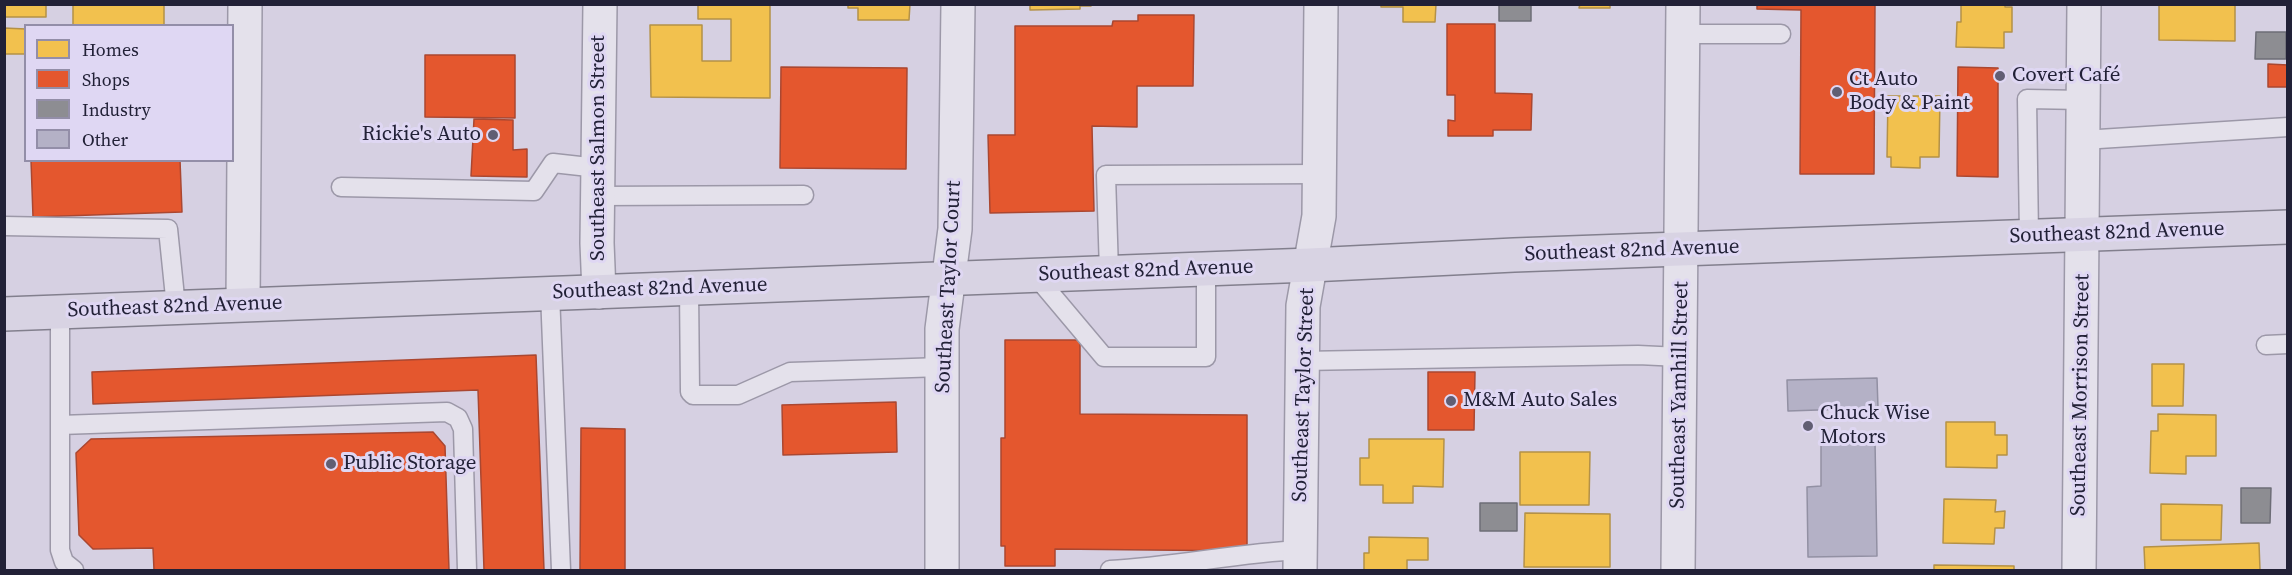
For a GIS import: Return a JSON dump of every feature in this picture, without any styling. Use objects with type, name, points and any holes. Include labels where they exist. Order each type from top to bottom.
[{"type":"main road","name":"Southeast 82nd Avenue","points":[[4,314],[2288,227]]},
{"type":"street","points":[[243,304],[245,4]]},
{"type":"street","name":"Southeast Salmon Street","points":[[599,292],[600,4]]},
{"type":"street","name":"Southeast Taylor Court","points":[[942,570],[942,329],[955,229],[958,4]]},
{"type":"street","name":"Southeast Taylor Street","points":[[1300,560],[1303,306],[1319,216],[1321,4]]},
{"type":"street","name":"Southeast Morrison Street","points":[[2079,570],[2084,4]]},
{"type":"street","name":"Southeast Yamhill Street","points":[[1678,570],[1683,19]]},
{"type":"lane","points":[[1683,19],[1781,34]]},
{"type":"lane","points":[[2030,237],[2027,99],[2083,100]]},
{"type":"lane","points":[[2083,140],[2288,127]]},
{"type":"lane","points":[[341,187],[534,191],[553,163],[598,182],[804,195]]},
{"type":"lane","points":[[1108,272],[1106,175],[1319,174]]},
{"type":"lane","points":[[10,226],[168,229],[176,307]]},
{"type":"lane","points":[[1035,275],[1104,357],[1206,357],[1206,269]]},
{"type":"lane","points":[[689,288],[690,392],[693,395],[738,395],[790,372],[942,367]]},
{"type":"lane","points":[[550,293],[561,570]]},
{"type":"lane","points":[[60,312],[60,550],[64,562],[74,570]]},
{"type":"lane","points":[[2266,345],[2288,344]]},
{"type":"lane","points":[[1302,361],[1638,355],[1680,357]]},
{"type":"lane","points":[[60,425],[447,412],[458,418],[463,429],[467,570]]},
{"type":"lane","points":[[1110,570],[1152,568],[1260,552],[1300,560]]},
{"type":"building: Homes","points":[[4,4],[46,4],[46,17],[4,17]]},
{"type":"building: Homes","points":[[73,4],[164,4],[164,24],[73,24]]},
{"type":"building: Homes","points":[[698,4],[770,4],[770,98],[651,97],[650,25],[702,25],[702,61],[731,61],[731,19],[698,19]]},
{"type":"building: Homes","points":[[910,4],[909,20],[858,20],[858,8],[837,5]]},
{"type":"building: Homes","points":[[1030,4],[1091,4],[1091,6],[1080,6],[1080,9],[1030,10]]},
{"type":"building: Homes","points":[[1381,4],[1436,4],[1435,22],[1403,22],[1403,7],[1381,7]]},
{"type":"building: Homes","points":[[1580,4],[1610,4],[1610,8],[1579,8]]},
{"type":"building: Homes","points":[[1961,4],[2005,4],[2005,7],[2012,7],[2012,32],[2004,32],[2004,48],[1956,47],[1957,22],[1961,22]]},
{"type":"building: Homes","points":[[2159,4],[2235,4],[2235,41],[2159,40]]},
{"type":"building: Homes","points":[[4,28],[24,29],[24,54],[4,54]]},
{"type":"building: Homes","points":[[1888,96],[1940,96],[1939,157],[1920,157],[1920,168],[1891,167],[1891,157],[1887,157]]},
{"type":"building: Homes","points":[[2152,364],[2184,364],[2183,406],[2152,406]]},
{"type":"building: Homes","points":[[2158,414],[2216,415],[2216,456],[2186,456],[2186,474],[2150,473],[2151,431],[2158,431]]},
{"type":"building: Homes","points":[[1946,422],[1995,422],[1995,435],[2007,435],[2007,455],[1997,455],[1997,468],[1946,467]]},
{"type":"building: Homes","points":[[1369,439],[1444,439],[1443,487],[1413,486],[1413,503],[1383,503],[1383,485],[1360,485],[1360,458],[1369,458]]},
{"type":"building: Homes","points":[[1520,452],[1590,452],[1589,505],[1520,505]]},
{"type":"building: Homes","points":[[1944,499],[1996,500],[1995,512],[2005,511],[2004,528],[1995,528],[1994,544],[1943,543]]},
{"type":"building: Homes","points":[[2161,504],[2222,505],[2221,540],[2161,540]]},
{"type":"building: Homes","points":[[1525,513],[1610,514],[1610,567],[1524,567]]},
{"type":"building: Homes","points":[[1369,537],[1428,538],[1428,560],[1407,560],[1407,570],[1364,570],[1364,553],[1369,553]]},
{"type":"building: Homes","points":[[2259,543],[2260,570],[2145,570],[2144,547]]},
{"type":"building: Homes","points":[[1934,565],[2014,566],[2014,570],[1934,570]]},
{"type":"building: Shops","name":"Ct Auto Body & Paint","points":[[1757,4],[1875,4],[1874,174],[1800,174],[1801,10],[1757,9]]},
{"type":"building: Shops","points":[[1138,15],[1194,15],[1193,86],[1137,86],[1137,127],[1092,126],[1094,211],[990,213],[988,135],[1015,135],[1015,26],[1112,26],[1113,21],[1138,21]]},
{"type":"building: Shops","points":[[1447,24],[1495,24],[1495,93],[1532,94],[1531,130],[1493,130],[1493,136],[1448,136],[1448,120],[1455,121],[1455,95],[1447,95]]},
{"type":"building: Shops","points":[[425,55],[515,55],[515,118],[425,117]]},
{"type":"building: Shops","points":[[2268,64],[2288,65],[2288,87],[2268,87]]},
{"type":"building: Shops","points":[[781,67],[907,68],[906,169],[780,168]]},
{"type":"building: Shops","points":[[1958,67],[1998,68],[1998,177],[1957,176]]},
{"type":"building: Shops","name":"Rickie's Auto","points":[[474,119],[513,120],[513,150],[527,149],[527,177],[471,176]]},
{"type":"building: Shops","points":[[31,162],[180,162],[182,212],[33,217]]},
{"type":"building: Shops","points":[[1005,340],[1080,340],[1080,414],[1247,415],[1247,551],[1055,549],[1055,566],[1005,566],[1005,546],[1001,546],[1001,438],[1005,438]]},
{"type":"building: Shops","points":[[536,355],[544,570],[484,570],[478,390],[93,404],[92,372]]},
{"type":"building: Shops","name":"M&M Auto Sales","points":[[1428,372],[1475,372],[1474,430],[1428,430]]},
{"type":"building: Shops","points":[[896,402],[897,452],[783,455],[782,405]]},
{"type":"building: Shops","points":[[581,428],[625,429],[625,570],[580,570]]},
{"type":"building: Shops","points":[[433,432],[445,446],[449,570],[154,570],[153,548],[93,549],[79,535],[76,453],[91,439]]},
{"type":"building: Industry","points":[[1499,4],[1531,4],[1531,21],[1499,21]]},
{"type":"building: Industry","points":[[2256,32],[2286,32],[2286,59],[2255,59]]},
{"type":"building: Industry","points":[[2241,488],[2271,488],[2270,523],[2241,523]]},
{"type":"building: Industry","points":[[1480,503],[1517,503],[1517,531],[1480,531]]},
{"type":"building: Other","points":[[1877,378],[1878,408],[1788,411],[1787,380]]},
{"type":"building: Other","points":[[1875,441],[1877,556],[1808,557],[1807,487],[1821,486],[1821,442]]},
{"type":"place","name":"Covert Café","points":[[2000,76]]},
{"type":"place","name":"Ct Auto Body & Paint","points":[[1837,92]]},
{"type":"place","name":"Rickie's Auto","points":[[493,135]]},
{"type":"place","name":"M&M Auto Sales","points":[[1451,401]]},
{"type":"place","name":"Chuck Wise Motors","points":[[1808,426]]},
{"type":"place","name":"Public Storage","points":[[331,464]]}]
